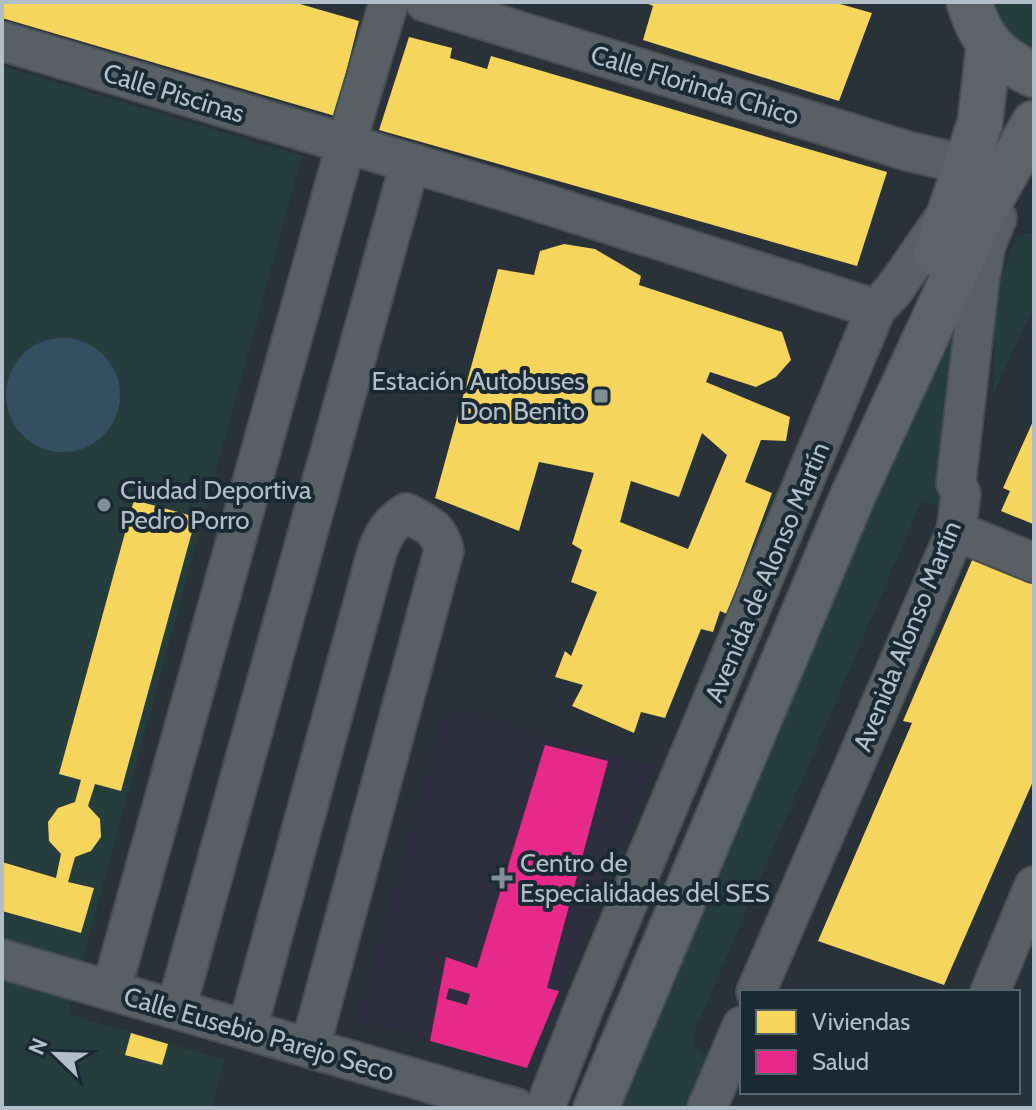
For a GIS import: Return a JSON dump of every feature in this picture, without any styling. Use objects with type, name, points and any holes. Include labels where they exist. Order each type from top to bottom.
[{"type":"main road","name":"Avenida de Alonso Martín","points":[[596,1108],[854,493],[968,194],[980,123],[970,18]]},
{"type":"main road","points":[[970,18],[1009,64],[1034,75]]},
{"type":"main road","name":"Avenida de Alonso Martín","points":[[968,194],[1034,125]]},
{"type":"street","points":[[111,991],[346,144],[389,2]]},
{"type":"street","name":"Calle Florinda Chico","points":[[425,2],[896,147],[968,194]]},
{"type":"street","name":"Calle Piscinas","points":[[2,41],[410,163],[876,309]]},
{"type":"street","name":"Avenida Alonso Martín","points":[[757,990],[956,531],[961,494],[956,483],[986,245],[1034,125]]},
{"type":"street","points":[[176,1009],[410,163]]},
{"type":"street","name":"Avenida de Alonso Martín","points":[[545,1108],[590,993],[876,309],[968,194]]},
{"type":"street","points":[[247,1030],[377,552],[384,534],[396,519],[406,513],[440,535],[444,550],[310,1048]]},
{"type":"street","points":[[956,531],[1034,563]]},
{"type":"street","points":[[991,990],[1034,886]]},
{"type":"street","name":"Calle Eusebio Parejo Seco","points":[[2,959],[516,1108]]},
{"type":"street","points":[[707,1108],[740,1031]]},
{"type":"shaded area","points":[[63,338],[95,347],[111,363],[120,395],[111,427],[95,443],[63,452],[31,443],[15,427],[6,395],[15,363],[31,347]]},
{"type":"shaded area","name":"Centro de Especialidades del SES","points":[[445,709],[653,766],[527,1068],[357,1020]]},
{"type":"green space","points":[[982,2],[1034,2],[1034,59],[1023,55]]},
{"type":"green space","name":"Ciudad Deportiva Pedro Porro","points":[[2,66],[302,156],[68,1014],[225,1060],[211,1108],[2,1108]]},
{"type":"green space","points":[[1032,232],[1034,306],[993,395],[996,296],[1015,239]]},
{"type":"green space","points":[[960,305],[943,508],[922,500],[692,1038],[696,1049],[710,1056],[689,1108],[596,1108]]},
{"type":"building: Viviendas","points":[[2,2],[293,2],[359,21],[335,116],[2,18]]},
{"type":"building: Viviendas","points":[[644,2],[833,2],[872,13],[839,101],[643,40],[653,6]]},
{"type":"building: Viviendas","points":[[409,37],[452,48],[450,58],[487,69],[491,56],[887,172],[857,266],[379,130]]},
{"type":"building: Viviendas","name":"Estación Autobuses Don Benito","points":[[564,244],[595,249],[641,276],[639,285],[782,332],[791,360],[776,377],[756,387],[710,372],[706,382],[790,417],[786,441],[761,440],[745,482],[772,493],[727,614],[720,611],[713,632],[701,629],[665,718],[641,712],[634,733],[572,706],[583,685],[555,677],[565,651],[571,656],[597,592],[571,582],[582,550],[572,544],[594,473],[539,462],[519,531],[435,498],[498,269],[534,275],[540,251]],"holes":[[[702,433],[727,455],[688,549],[620,522],[631,481],[679,497]]]},
{"type":"building: Viviendas","points":[[1034,419],[1033,524],[1001,511],[1010,491],[1003,488]]},
{"type":"building: Viviendas","points":[[134,500],[196,517],[121,791],[95,784],[88,806],[100,819],[101,837],[91,851],[75,857],[68,882],[94,888],[81,933],[2,911],[2,862],[56,878],[61,854],[49,841],[48,822],[58,808],[75,802],[81,780],[59,774]]},
{"type":"building: Viviendas","points":[[973,558],[1034,584],[1034,779],[944,985],[818,941],[912,723],[903,721]]},
{"type":"building: Viviendas","points":[[131,1033],[168,1044],[162,1065],[125,1055]]},
{"type":"building: Salud","points":[[545,745],[608,761],[547,988],[559,991],[527,1068],[430,1041],[446,957],[477,968]],"holes":[[[449,988],[470,994],[467,1005],[446,999]]]},
{"type":"place","name":"Estación Autobuses Don Benito","points":[[601,396]]},
{"type":"place","name":"Ciudad Deportiva Pedro Porro","points":[[104,505]]},
{"type":"place","name":"Centro de Especialidades del SES","points":[[502,878]]}]
